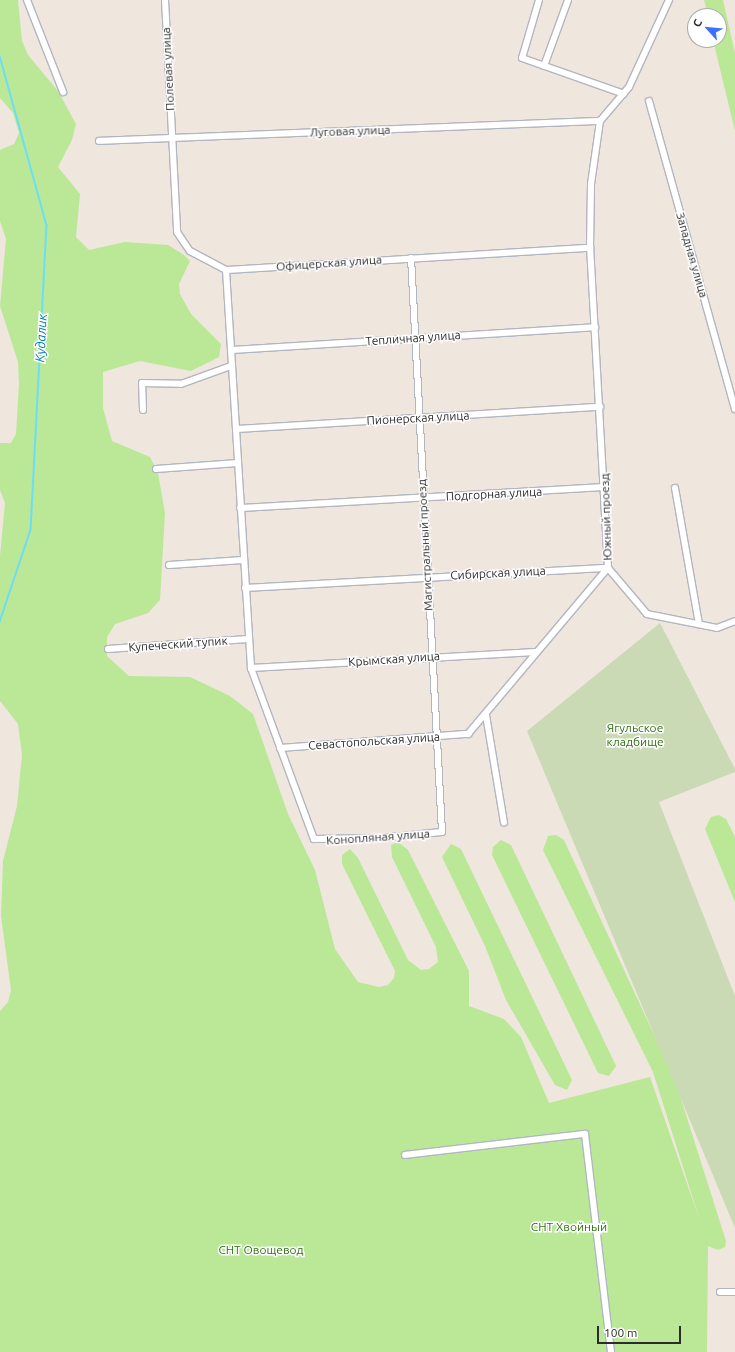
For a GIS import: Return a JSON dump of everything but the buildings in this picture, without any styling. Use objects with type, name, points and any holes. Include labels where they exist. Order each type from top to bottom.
[{"type":"street","points":[[27,0],[63,92]]},
{"type":"street","name":"Полевая улица","points":[[164,0],[171,138]]},
{"type":"street","points":[[539,0],[522,58],[624,94]]},
{"type":"street","points":[[544,66],[568,0]]},
{"type":"street","points":[[600,121],[624,94],[668,0]]},
{"type":"street","name":"Западная улица","points":[[649,101],[735,409]]},
{"type":"street","name":"Луговая улица","points":[[99,141],[600,121]]},
{"type":"street","name":"Южный проезд","points":[[468,734],[486,715],[536,652],[608,568],[605,487],[590,248],[591,184],[600,121]]},
{"type":"street","points":[[171,138],[177,232],[190,251],[226,270],[243,560],[251,668],[280,748]]},
{"type":"street","name":"Офицерская улица","points":[[226,270],[590,248]]},
{"type":"street","name":"Магистральный проезд","points":[[410,258],[423,498],[425,576],[437,737],[442,832]]},
{"type":"street","name":"Тепличная улица","points":[[231,350],[595,327]]},
{"type":"street","points":[[143,410],[142,383],[181,384],[231,366]]},
{"type":"street","name":"Пионерская улица","points":[[236,429],[600,407]]},
{"type":"street","points":[[156,469],[238,463]]},
{"type":"street","name":"Подгорная улица","points":[[240,508],[605,487]]},
{"type":"street","points":[[675,488],[699,624]]},
{"type":"street","points":[[169,565],[243,560]]},
{"type":"street","points":[[608,568],[647,614],[718,628],[735,621]]},
{"type":"street","name":"Сибирская улица","points":[[245,588],[425,576],[608,568]]},
{"type":"street","name":"Купеческий тупик","points":[[108,649],[248,639]]},
{"type":"street","name":"Крымская улица","points":[[251,668],[431,656],[536,652]]},
{"type":"street","points":[[486,715],[504,823]]},
{"type":"street","name":"Севастопольская улица","points":[[280,748],[468,734]]},
{"type":"street","name":"Конопляная улица","points":[[280,748],[314,840],[442,832]]},
{"type":"street","points":[[405,1155],[585,1134],[611,1352]]},
{"type":"street","points":[[720,1292],[735,1292]]},
{"type":"green space","points":[[0,0],[18,0],[22,41],[28,55],[58,91],[76,124],[72,140],[58,167],[80,194],[76,237],[89,250],[125,242],[168,245],[184,255],[190,261],[179,284],[180,294],[191,314],[221,344],[219,357],[191,371],[140,361],[103,372],[103,408],[112,441],[150,457],[158,473],[165,513],[160,600],[148,613],[115,624],[107,637],[107,656],[129,676],[190,677],[230,696],[253,714],[288,814],[315,870],[335,949],[358,982],[379,987],[388,985],[394,978],[395,971],[342,864],[342,855],[350,849],[358,858],[408,960],[421,970],[429,969],[438,962],[436,947],[392,857],[391,845],[398,842],[408,850],[469,971],[469,1006],[504,1019],[521,1037],[549,1103],[650,1077],[700,1221],[653,1072],[543,850],[548,836],[556,835],[564,840],[675,1080],[726,1241],[725,1247],[718,1250],[708,1246],[707,1352],[0,1352],[0,1011],[8,1002],[11,990],[1,916],[3,861],[17,806],[22,755],[18,724],[0,701],[0,556],[5,503],[0,490],[0,443],[11,443],[16,434],[19,384],[18,362],[0,306],[6,239],[0,221],[0,150],[14,144],[19,133],[13,113],[0,98]]},
{"type":"green space","points":[[704,0],[723,0],[725,8],[706,8]]},
{"type":"green space","points":[[727,18],[735,53],[735,131],[715,48],[727,48]]},
{"type":"green space","name":"Ягульское кладбище","points":[[660,623],[735,769],[735,772],[659,802],[735,996],[735,1228],[527,731]]},
{"type":"green space","points":[[719,815],[726,819],[735,837],[735,902],[705,829],[711,817]]},
{"type":"green space","points":[[501,840],[511,845],[616,1066],[609,1076],[598,1073],[492,855],[493,847]]},
{"type":"green space","points":[[451,844],[461,849],[572,1080],[567,1090],[555,1085],[506,1000],[485,946],[442,857]]},
{"type":"waterway","name":"Кудалик","points":[[0,56],[47,225],[31,530],[0,622]]},
{"type":"park label","name":"СНТ Хвойный","points":[[569,1227]]},
{"type":"park label","name":"СНТ Овощевод","points":[[261,1250]]}]
